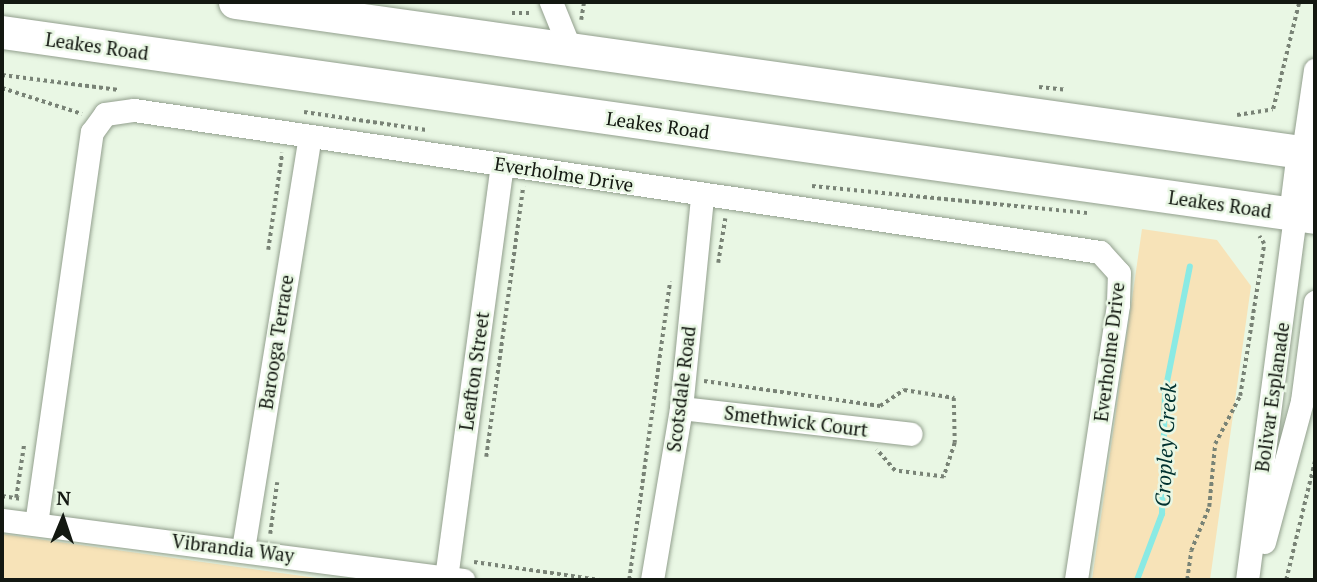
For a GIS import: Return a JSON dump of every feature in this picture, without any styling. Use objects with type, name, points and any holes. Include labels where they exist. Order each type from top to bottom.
[{"type":"highway","points":[[234,2],[577,39],[1309,153],[1305,216]]},
{"type":"highway","name":"Leakes Road","points":[[2,32],[1305,216]]},
{"type":"street","points":[[551,2],[577,39]]},
{"type":"street","points":[[1309,153],[1315,70]]},
{"type":"street","name":"Everholme Drive","points":[[96,124],[110,112],[134,110],[502,164],[701,203],[1074,245],[1116,263],[1118,305],[1076,580]]},
{"type":"street","points":[[36,524],[96,124]]},
{"type":"street","name":"Barooga Terrace","points":[[243,548],[310,136]]},
{"type":"street","name":"Leafton Street","points":[[455,579],[502,164]]},
{"type":"street","name":"Scotsdale Road","points":[[652,580],[681,408],[701,203]]},
{"type":"street","name":"Bolivar Esplanade","points":[[1247,580],[1305,216]]},
{"type":"street","name":"Bolivar Esplanade","points":[[1254,580],[1302,401],[1315,302]]},
{"type":"street","name":"Smethwick Court","points":[[681,408],[911,434]]},
{"type":"street","name":"Vibrandia Way","points":[[2,520],[243,548],[455,579]]},
{"type":"path","points":[[577,39],[584,2]]},
{"type":"path","points":[[1276,104],[1299,2]]},
{"type":"path","points":[[2,75],[130,91]]},
{"type":"path","points":[[2,88],[69,105],[96,124]]},
{"type":"path","points":[[294,112],[341,113],[434,132]]},
{"type":"path","points":[[484,468],[523,185],[536,187]]},
{"type":"path","points":[[807,186],[1094,213]]},
{"type":"path","points":[[701,203],[739,215]]},
{"type":"path","points":[[1187,580],[1209,507],[1215,444],[1240,396],[1264,244],[1255,234]]},
{"type":"path","points":[[629,580],[671,276]]},
{"type":"path","points":[[1286,580],[1315,460]]},
{"type":"path","points":[[473,549],[471,562],[600,580]]},
{"type":"shaded area","points":[[1142,229],[1217,240],[1251,286],[1210,580],[1092,580]]},
{"type":"shaded area","points":[[2,534],[331,580],[2,580]]},
{"type":"waterway","name":"Cropley Creek","points":[[1137,580],[1162,514],[1165,392],[1190,266]]}]
